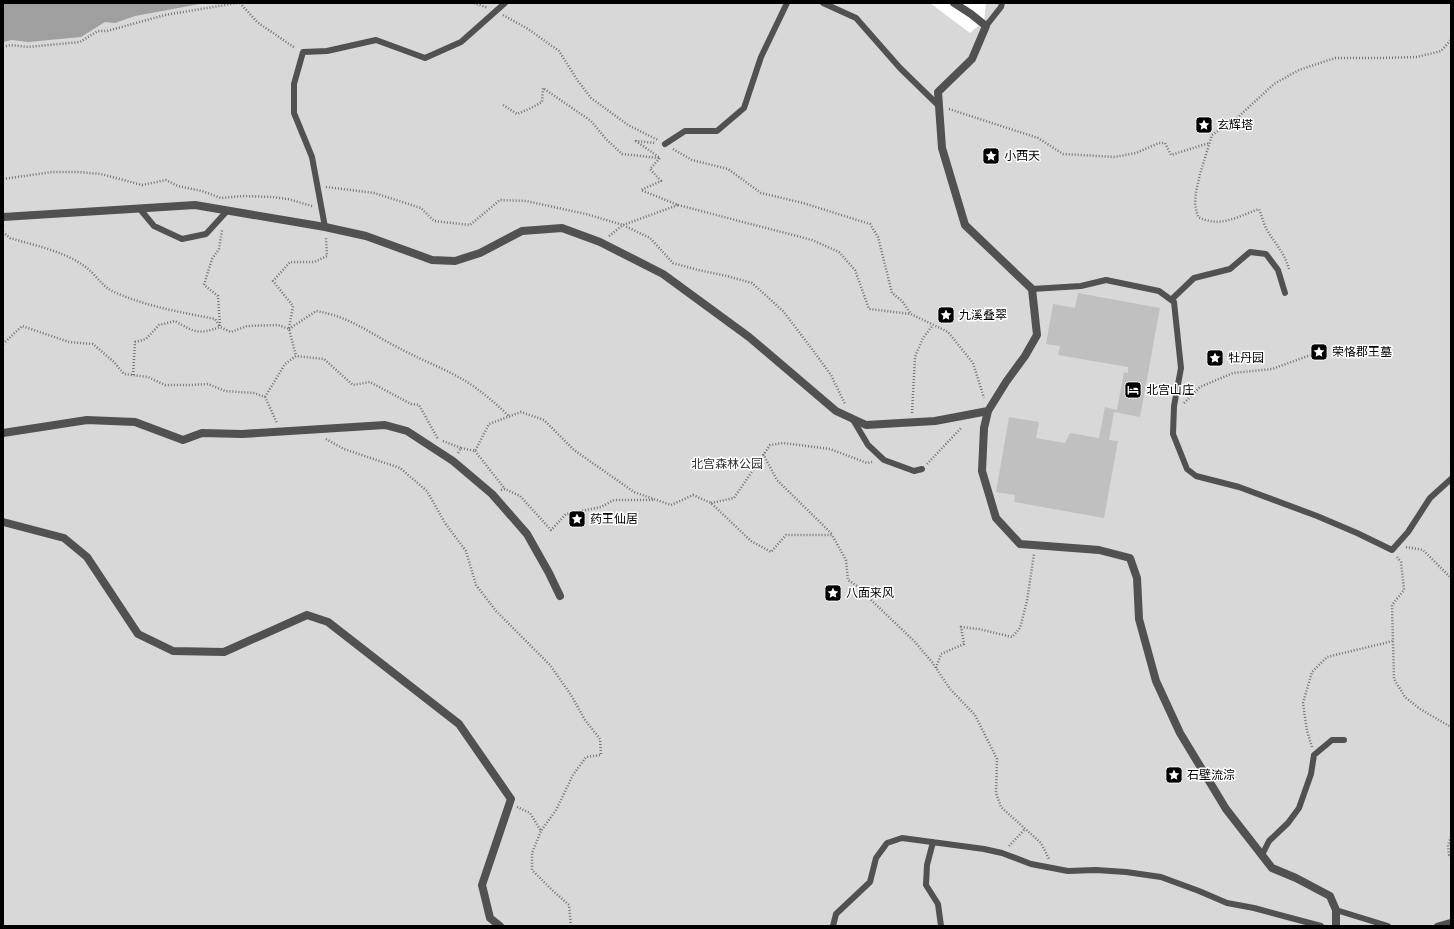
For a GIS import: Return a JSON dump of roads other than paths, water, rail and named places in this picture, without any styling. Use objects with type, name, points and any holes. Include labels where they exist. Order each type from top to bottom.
[{"type":"street","points":[[954,3],[986,26],[972,59],[938,92],[942,148],[965,225],[1032,289],[1037,335],[1025,356],[1006,382],[988,411],[984,428],[982,470],[996,518],[1020,544],[1099,550],[1130,558],[1137,578],[1139,618],[1156,681],[1180,733],[1226,809],[1272,868],[1296,878],[1330,896],[1336,910],[1336,926]]},
{"type":"street","points":[[3,217],[195,205],[225,212],[325,227],[366,236],[432,260],[455,261],[480,253],[522,231],[562,228],[600,242],[663,274],[749,337],[836,411],[866,425],[935,421],[988,411]]},
{"type":"street","points":[[3,433],[87,420],[135,422],[183,440],[202,433],[242,434],[385,425],[407,431],[453,461],[492,494],[527,534],[560,596]]},
{"type":"street","points":[[3,522],[64,538],[87,557],[138,634],[173,651],[224,652],[307,615],[328,622],[459,724],[511,799],[482,885],[490,918],[500,926]]},
{"type":"lane","points":[[325,227],[312,157],[294,113],[294,84],[302,52],[327,51],[376,40],[424,58],[461,42],[505,3]]},
{"type":"lane","points":[[665,144],[685,131],[718,131],[744,108],[761,57],[787,3]]},
{"type":"lane","points":[[823,3],[856,18],[900,68],[939,106]]},
{"type":"lane","points":[[986,26],[1001,7],[1002,3]]},
{"type":"lane","points":[[139,208],[154,226],[182,239],[206,234],[225,212]]},
{"type":"lane","points":[[1171,300],[1194,278],[1230,268],[1250,252],[1266,254],[1278,270],[1285,293]]},
{"type":"lane","points":[[1032,289],[1081,286],[1106,280],[1159,291],[1174,302],[1182,368],[1174,406],[1174,434],[1187,469],[1196,476],[1239,487],[1317,516],[1392,550],[1408,532],[1430,498],[1451,479]]},
{"type":"lane","points":[[852,418],[868,445],[884,460],[914,471],[922,469]]},
{"type":"lane","points":[[1262,855],[1269,841],[1288,823],[1299,808],[1311,774],[1314,755],[1332,740],[1344,740]]},
{"type":"lane","points":[[833,926],[836,914],[870,882],[876,858],[887,843],[902,838],[984,849],[1002,853],[1031,864],[1068,871],[1096,870],[1126,872],[1161,877],[1199,890],[1227,903],[1254,908],[1321,926]]},
{"type":"lane","points":[[933,842],[927,865],[926,886],[938,904],[941,926]]},
{"type":"lane","points":[[1336,910],[1388,926]]},
{"type":"lane","points":[[1437,926],[1451,922]]},
{"type":"place","name":"玄辉塔","points":[[1204,125]]},
{"type":"place","name":"小西天","points":[[991,156]]},
{"type":"place","name":"九溪叠翠","points":[[946,315]]},
{"type":"place","name":"荣恪郡王墓","points":[[1319,352]]},
{"type":"place","name":"牡丹园","points":[[1215,358]]},
{"type":"place","name":"北宫山庄","points":[[1133,390]]},
{"type":"place","name":"药王仙居","points":[[577,519]]},
{"type":"place","name":"八面来风","points":[[833,593]]},
{"type":"place","name":"石壁流淙","points":[[1174,775]]},
{"type":"park label","name":"北宫森林公园","points":[[727,464]]}]
